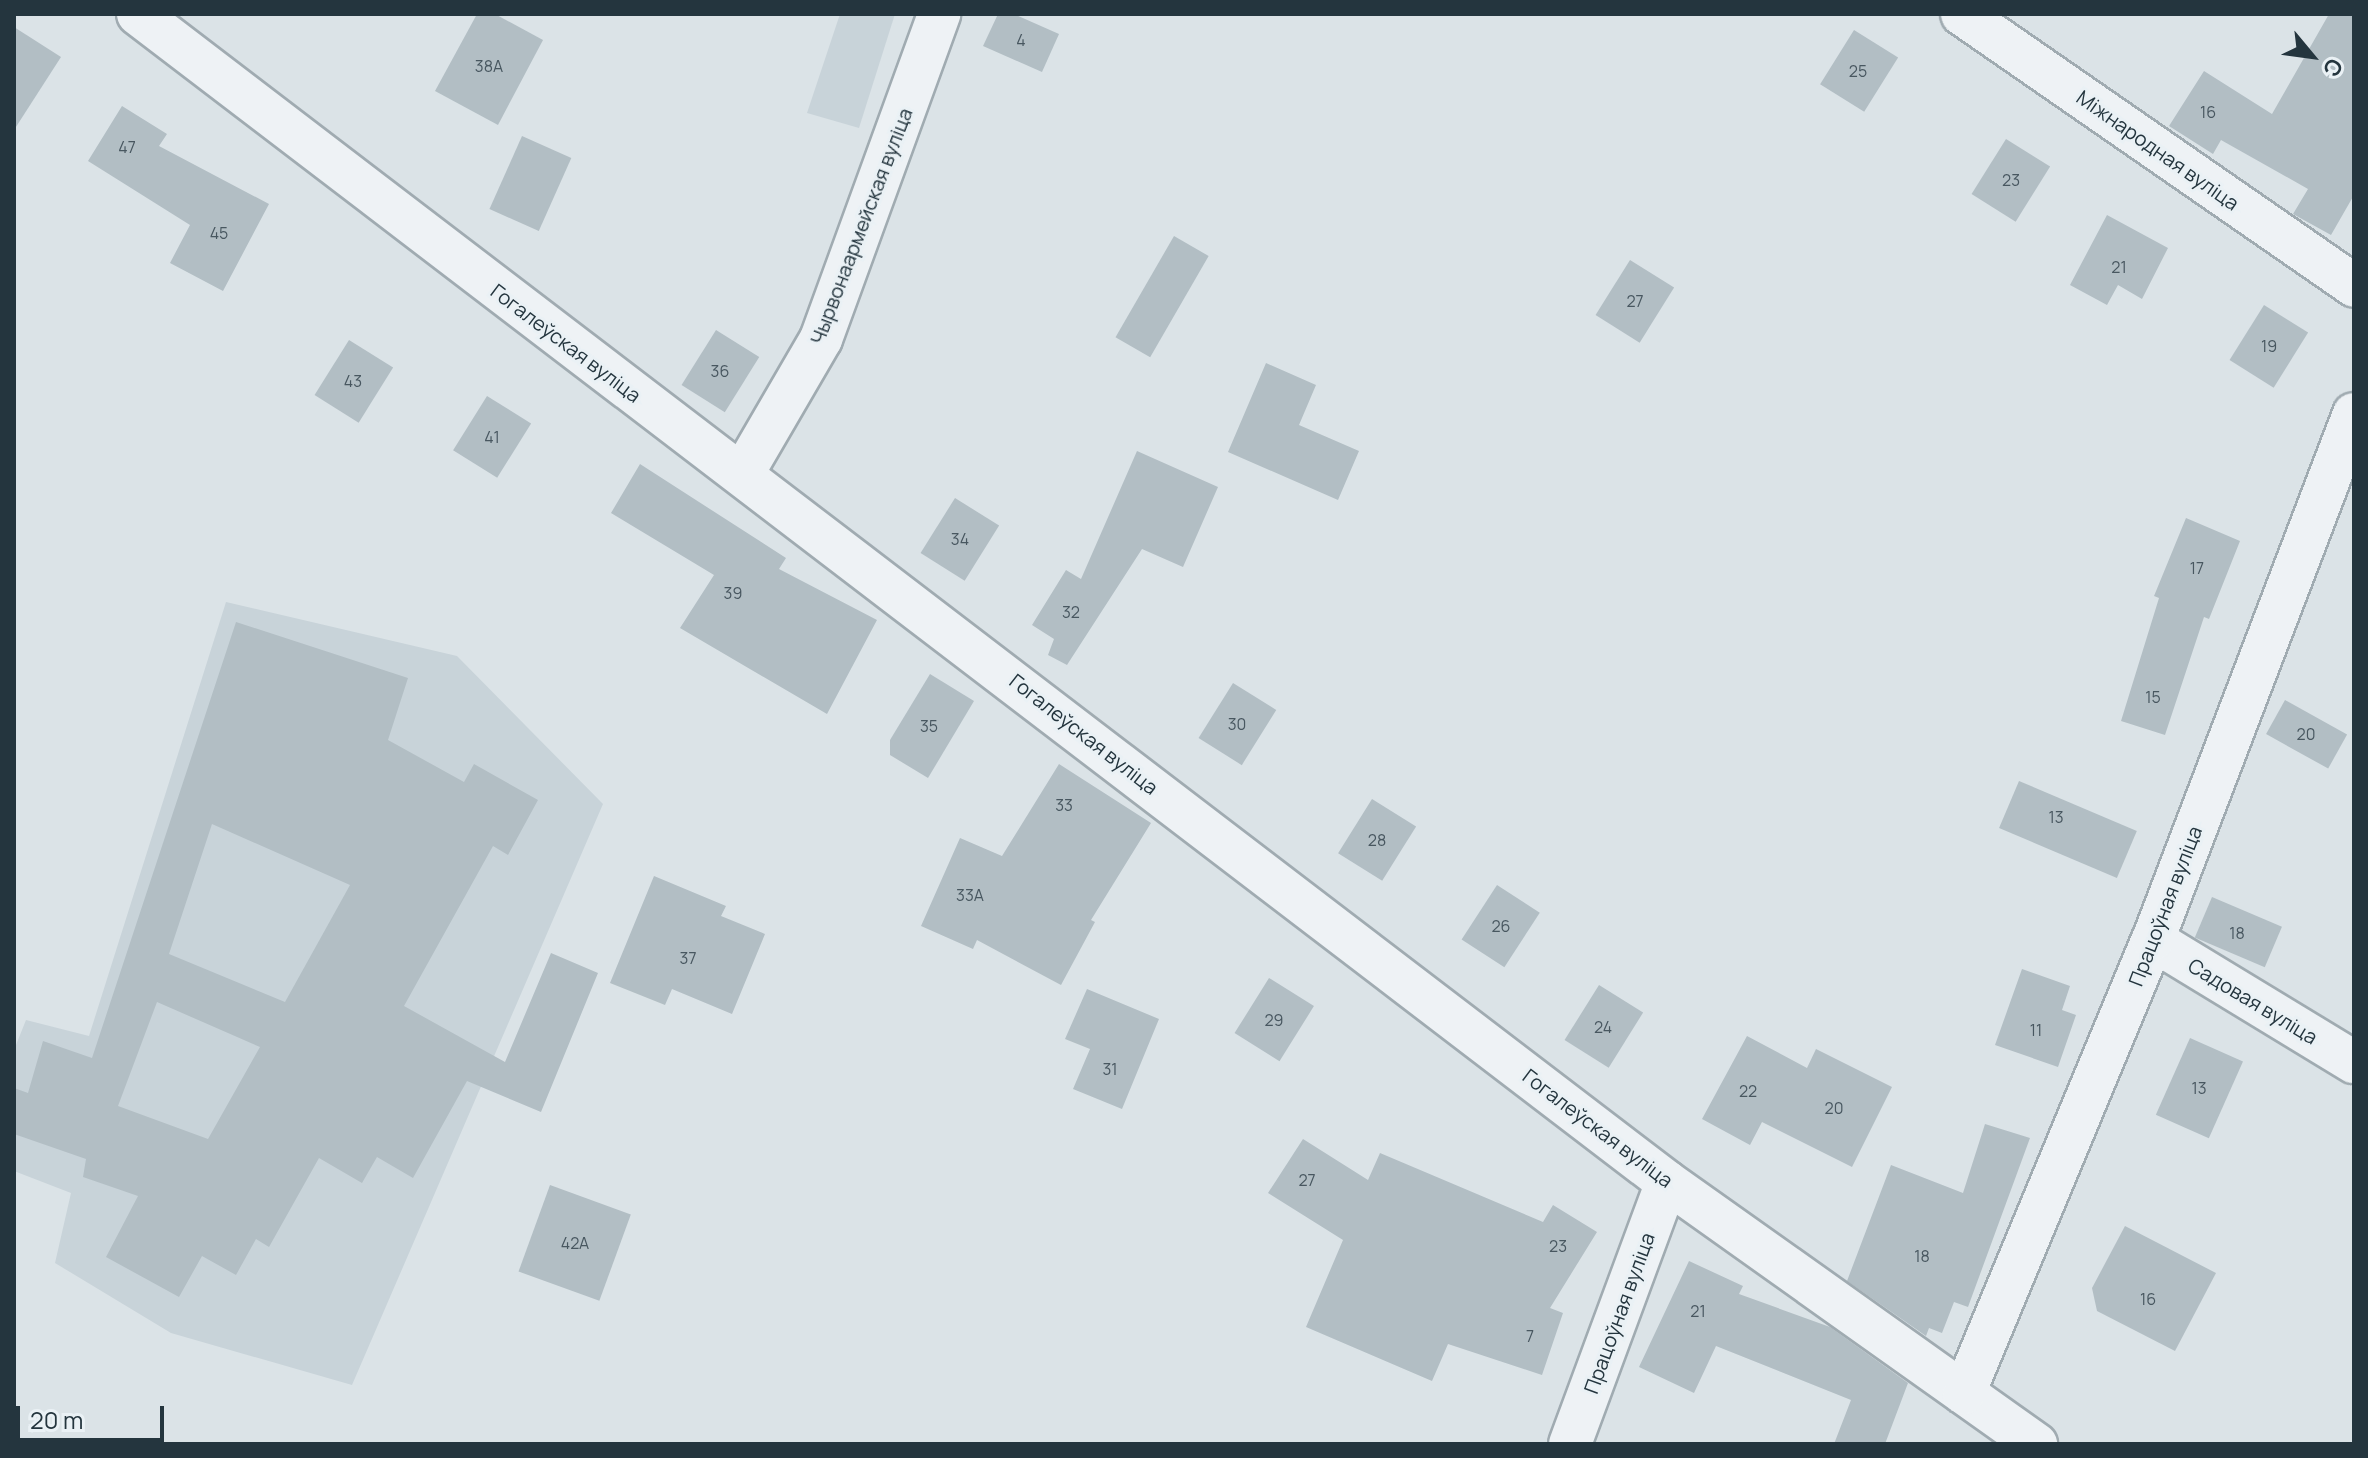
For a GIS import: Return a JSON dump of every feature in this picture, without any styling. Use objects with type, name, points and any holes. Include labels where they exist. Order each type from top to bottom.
[{"type":"street","name":"Гогалеўская вуліца","points":[[138,14],[617,383],[743,473],[1667,1182],[2036,1444]]},
{"type":"street","name":"Чырвонаармейская вуліца","points":[[743,473],[821,339],[939,14]]},
{"type":"street","name":"Міжнародная вуліца","points":[[1962,14],[2354,285]]},
{"type":"street","name":"Працоўная вуліца","points":[[1964,1393],[2153,940],[2354,414]]},
{"type":"street","name":"Садовая вуліца","points":[[2153,940],[2354,1062]]},
{"type":"street","name":"Працоўная вуліца","points":[[1570,1444],[1667,1182]]},
{"type":"shaded area","points":[[840,14],[895,14],[859,128],[807,113]]},
{"type":"shaded area","points":[[226,602],[457,656],[603,804],[352,1385],[171,1333],[55,1263],[71,1193],[14,1171],[14,1050],[26,1020],[89,1036]]},
{"type":"building","points":[[477,14],[495,14],[543,40],[498,125],[435,91]]},
{"type":"building","points":[[998,14],[1014,14],[1059,34],[1042,72],[983,46]]},
{"type":"building","points":[[2329,14],[2354,14],[2354,195],[2331,235],[2293,214],[2308,189],[2221,140],[2213,154],[2169,126],[2204,71],[2272,114]]},
{"type":"building","points":[[14,27],[61,57],[14,130]]},
{"type":"building","points":[[1854,30],[1898,58],[1864,112],[1820,84]]},
{"type":"building","points":[[122,106],[167,134],[159,146],[269,204],[223,291],[170,263],[190,225],[88,161]]},
{"type":"building","points":[[522,136],[571,158],[539,231],[489,209]]},
{"type":"building","points":[[2006,139],[2050,167],[2016,222],[1972,194]]},
{"type":"building","points":[[2107,215],[2168,248],[2142,299],[2118,285],[2107,305],[2070,285]]},
{"type":"building","points":[[1174,236],[1209,256],[1150,357],[1116,337]]},
{"type":"building","points":[[1630,260],[1674,288],[1640,343],[1596,315]]},
{"type":"building","points":[[2264,305],[2308,333],[2274,388],[2230,360]]},
{"type":"building","points":[[716,330],[759,357],[725,412],[682,385]]},
{"type":"building","points":[[349,340],[393,368],[359,423],[315,395]]},
{"type":"building","points":[[1266,363],[1316,385],[1299,425],[1359,451],[1338,500],[1228,452]]},
{"type":"building","points":[[487,396],[531,424],[497,478],[453,450]]},
{"type":"building","points":[[1137,451],[1218,487],[1183,567],[1142,549],[1067,665],[1048,655],[1054,639],[1032,625],[1066,570],[1081,579]]},
{"type":"building","points":[[640,464],[786,558],[779,569],[877,620],[827,714],[680,628],[714,575],[611,513]]},
{"type":"building","points":[[955,498],[999,526],[965,581],[921,553]]},
{"type":"building","points":[[2186,518],[2240,541],[2209,619],[2204,617],[2165,735],[2121,721],[2159,598],[2154,596]]},
{"type":"building","points":[[236,622],[408,678],[388,740],[464,782],[474,764],[538,800],[508,855],[493,846],[404,1006],[505,1062],[551,953],[598,973],[541,1112],[467,1081],[413,1178],[377,1157],[362,1183],[319,1158],[269,1247],[256,1239],[236,1275],[202,1256],[179,1297],[106,1257],[138,1196],[83,1177],[86,1159],[14,1134],[14,1088],[28,1093],[43,1041],[92,1058]],"holes":[[[212,824],[350,885],[285,1002],[169,954]],[[157,1002],[260,1047],[208,1139],[118,1106]]]},
{"type":"building","points":[[930,674],[974,701],[928,778],[890,755],[890,740]]},
{"type":"building","points":[[1233,683],[1276,710],[1242,765],[1199,738]]},
{"type":"building","points":[[2285,700],[2347,734],[2328,769],[2266,734]]},
{"type":"building","points":[[1059,764],[1151,823],[1091,920],[1095,922],[1061,985],[977,940],[973,949],[921,926],[960,838],[1002,856]]},
{"type":"building","points":[[2019,781],[2137,831],[2117,878],[1999,828]]},
{"type":"building","points":[[1372,799],[1416,827],[1382,881],[1338,853]]},
{"type":"building","points":[[654,876],[726,906],[721,916],[765,934],[732,1014],[672,989],[665,1005],[610,983]]},
{"type":"building","points":[[1497,885],[1540,913],[1504,967],[1462,940]]},
{"type":"building","points":[[2212,897],[2282,927],[2265,967],[2195,938]]},
{"type":"building","points":[[2022,969],[2070,986],[2062,1010],[2076,1015],[2058,1067],[1995,1045]]},
{"type":"building","points":[[1269,978],[1314,1006],[1280,1061],[1235,1033]]},
{"type":"building","points":[[1599,985],[1643,1013],[1609,1068],[1565,1040]]},
{"type":"building","points":[[1087,989],[1159,1019],[1122,1109],[1073,1089],[1090,1049],[1065,1039]]},
{"type":"building","points":[[1747,1036],[1807,1068],[1816,1049],[1892,1087],[1852,1167],[1762,1122],[1750,1145],[1702,1119]]},
{"type":"building","points":[[2190,1038],[2243,1062],[2209,1138],[2156,1115]]},
{"type":"building","points":[[1985,1124],[2030,1138],[1968,1307],[1954,1302],[1942,1333],[1929,1328],[1926,1336],[1847,1281],[1891,1165],[1963,1193]]},
{"type":"building","points":[[1303,1139],[1368,1180],[1380,1153],[1543,1222],[1553,1205],[1597,1232],[1550,1308],[1563,1313],[1542,1375],[1448,1344],[1432,1381],[1306,1327],[1343,1240],[1268,1193]]},
{"type":"building","points":[[550,1185],[631,1214],[599,1301],[519,1271]]},
{"type":"building","points":[[2125,1226],[2216,1273],[2175,1351],[2097,1311],[2092,1288]]},
{"type":"building","points":[[1689,1261],[1743,1286],[1739,1294],[1830,1327],[1908,1383],[1885,1444],[1834,1444],[1851,1400],[1716,1346],[1694,1393],[1639,1367]]}]
